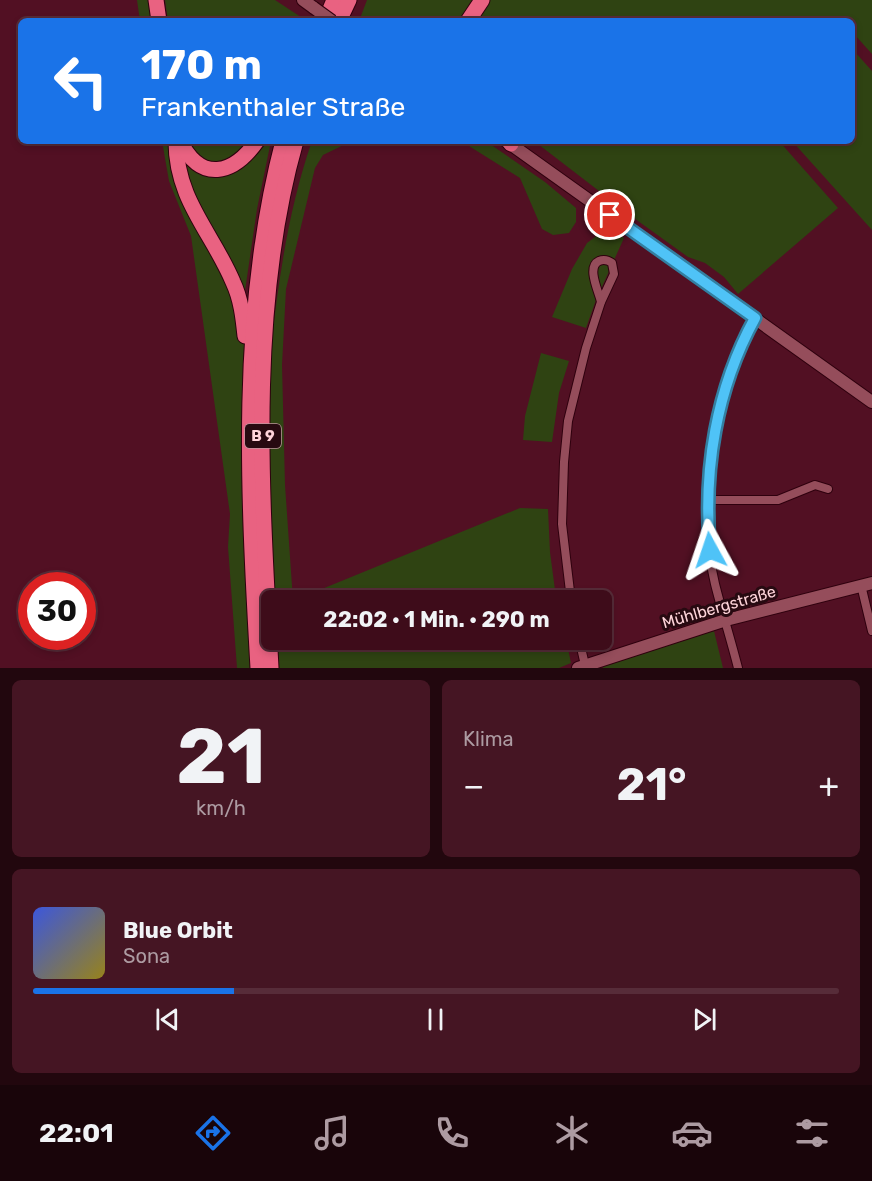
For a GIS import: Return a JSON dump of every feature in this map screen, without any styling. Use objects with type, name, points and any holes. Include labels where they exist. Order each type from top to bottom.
[{"type":"highway","points":[[156,0],[159,18]]},
{"type":"highway","points":[[326,18],[334,0]]},
{"type":"highway","points":[[340,18],[349,0]]},
{"type":"highway","points":[[470,18],[482,0]]},
{"type":"highway","points":[[176,144],[180,174],[190,207],[227,269],[240,300],[250,375]]},
{"type":"highway","points":[[182,144],[197,164],[214,171],[235,164],[255,144]]},
{"type":"highway","name":"B 9","points":[[258,668],[250,448],[250,375],[254,306],[261,245],[268,200],[282,144]]},
{"type":"highway","name":"B 9","points":[[271,668],[263,447],[267,309],[281,204],[295,144]]},
{"type":"street","points":[[303,0],[328,18]]},
{"type":"street","points":[[512,144],[872,402]]},
{"type":"street","points":[[569,590],[562,524],[565,446],[573,395],[601,302]]},
{"type":"street","points":[[738,668],[715,583],[710,550],[707,500],[712,447],[718,416],[731,372],[745,336],[755,318]]},
{"type":"street","points":[[707,500],[778,500],[815,485],[828,489]]},
{"type":"street","points":[[867,584],[872,631]]},
{"type":"street","name":"Mühlbergstraße","points":[[581,666],[726,620],[867,584]]},
{"type":"street","points":[[580,650],[581,666]]},
{"type":"green space","points":[[137,0],[151,0],[154,18],[140,18]]},
{"type":"green space","points":[[165,0],[275,0],[302,18],[168,18]]},
{"type":"green space","points":[[367,0],[872,0],[872,54],[855,35],[855,18],[360,18]]},
{"type":"green space","points":[[855,52],[872,71],[872,230],[795,144],[855,144]]},
{"type":"green space","points":[[163,144],[171,144],[178,188],[271,346],[286,242],[297,191],[311,144],[346,144],[323,155],[315,168],[286,289],[282,365],[285,485],[292,590],[261,590],[261,650],[568,650],[571,663],[559,668],[237,668],[228,547],[230,514],[191,236],[169,181]]},
{"type":"green space","points":[[189,144],[245,144],[225,160],[216,162],[208,162],[193,151]]},
{"type":"green space","points":[[264,144],[270,144],[257,209],[245,291],[197,204],[185,159],[199,170],[217,177],[234,173],[255,155]]},
{"type":"green space","points":[[466,144],[490,144],[545,182],[576,208],[576,222],[569,233],[553,235],[542,229],[520,178]]},
{"type":"green space","points":[[538,144],[782,144],[838,208],[738,294],[724,277],[705,263],[688,257]]},
{"type":"green space","points":[[608,227],[624,238],[586,328],[552,317],[572,269],[587,243]]},
{"type":"green space","points":[[541,353],[569,361],[559,393],[552,442],[523,440],[525,416]]},
{"type":"green space","points":[[520,508],[548,509],[555,590],[319,590]]},
{"type":"green space","points":[[714,631],[723,668],[603,668],[603,666]]},
{"type":"route","points":[[610,215],[755,318],[745,336],[731,372],[718,416],[708,478],[707,521],[710,550]]}]
